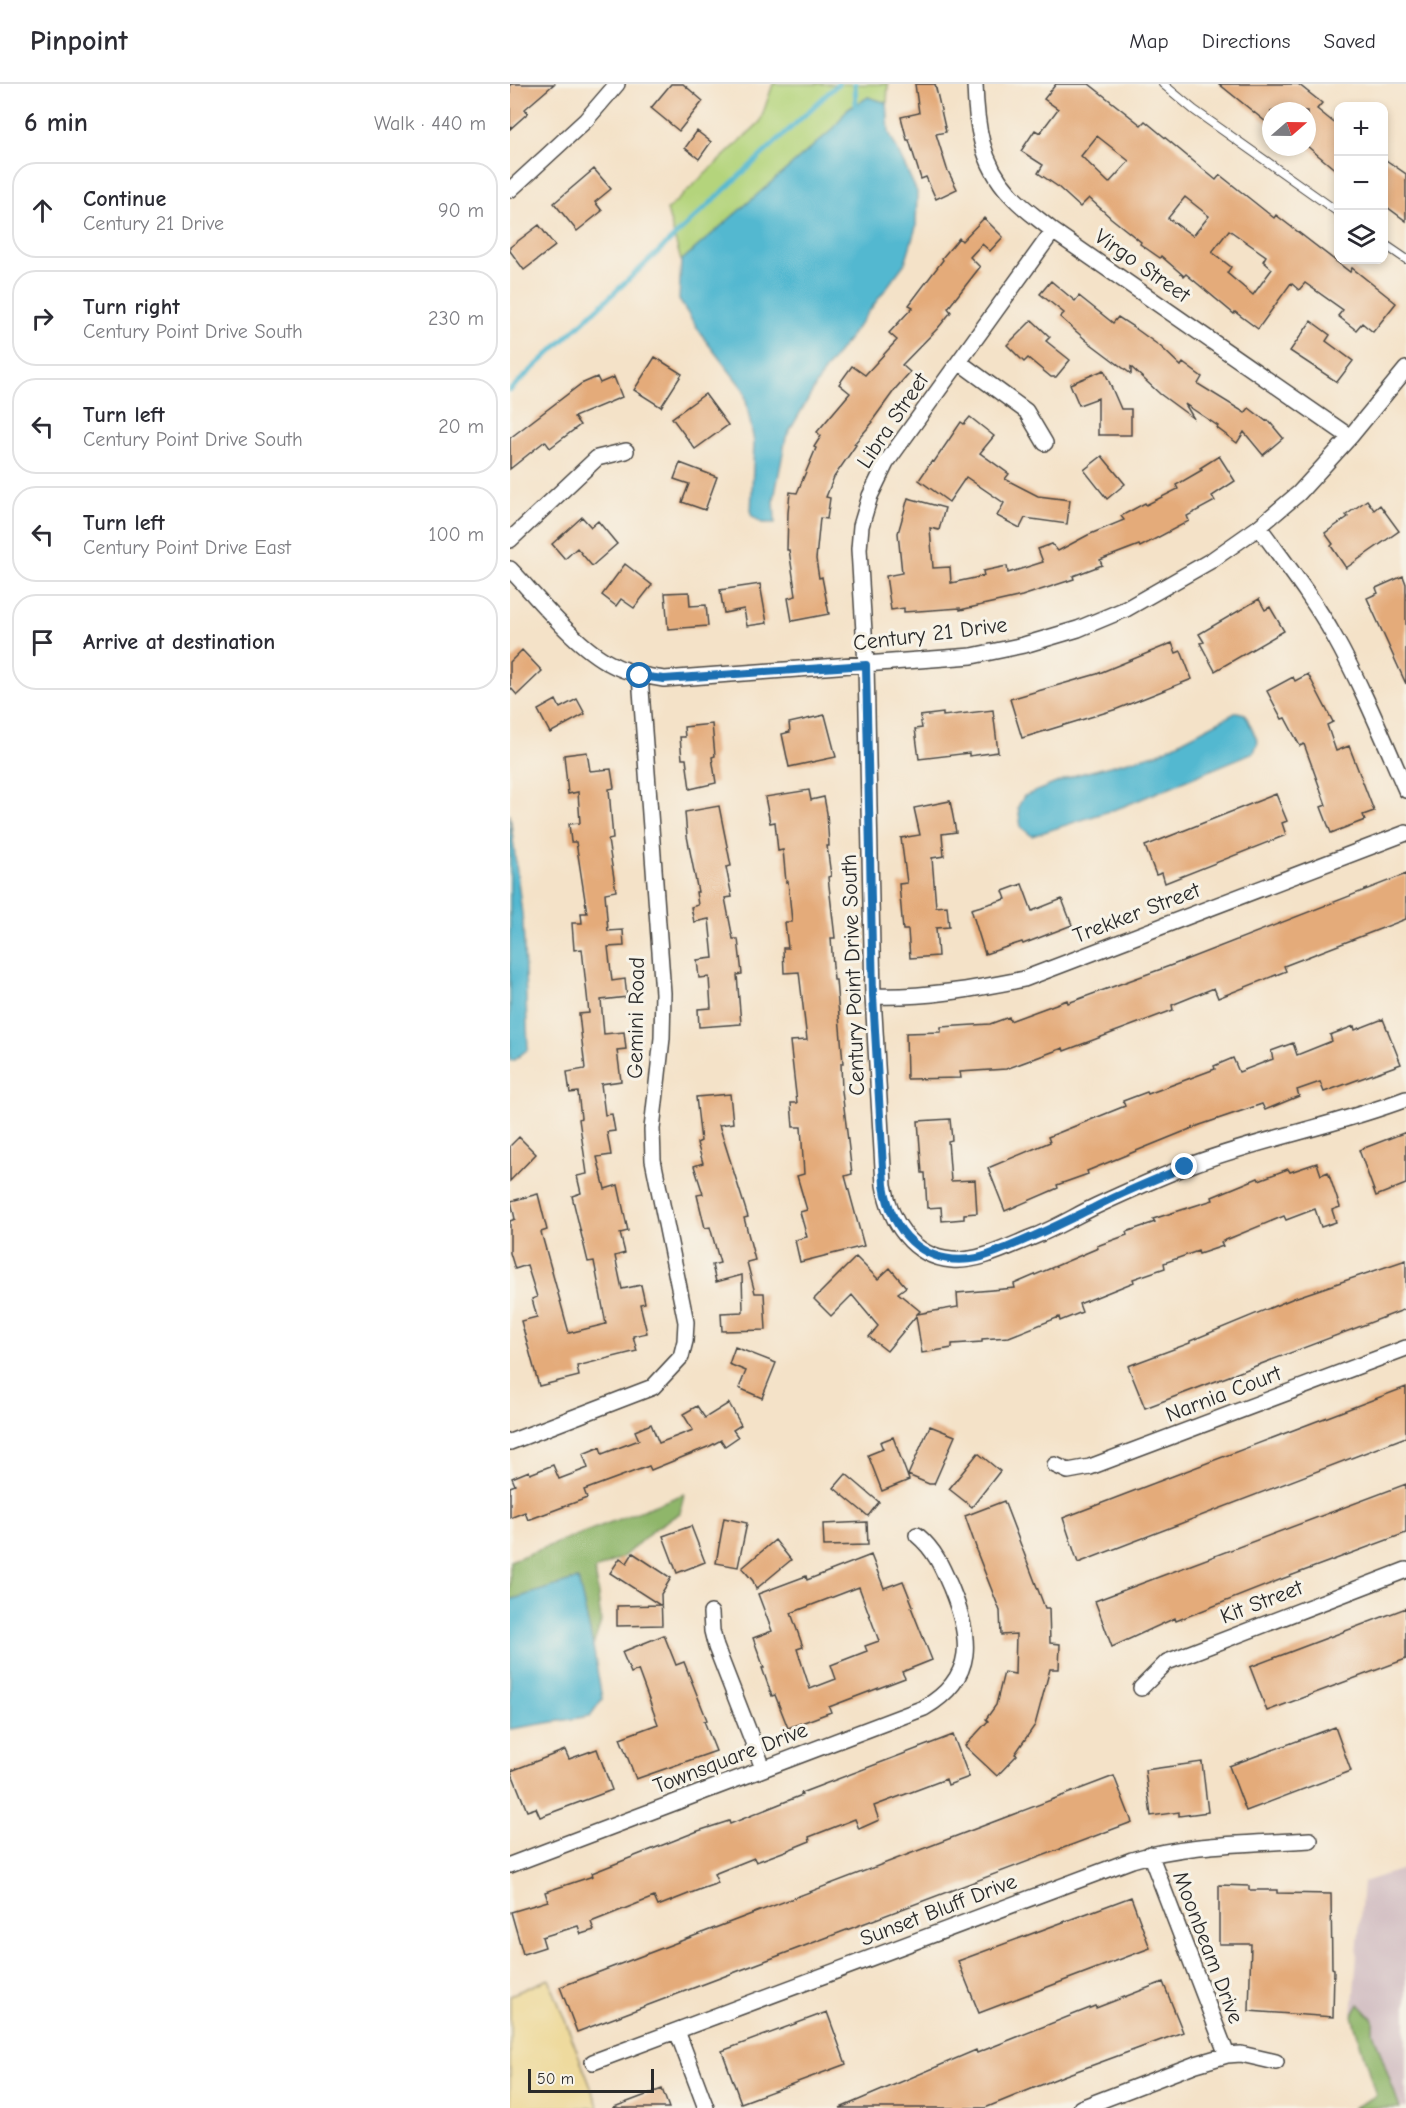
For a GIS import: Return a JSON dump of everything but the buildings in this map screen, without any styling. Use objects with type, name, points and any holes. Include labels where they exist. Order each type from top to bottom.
[{"type":"street","points":[[510,190],[586,120],[617,84]]},
{"type":"street","name":"Virgo Street","points":[[975,84],[979,136],[989,165],[1010,194],[1053,231],[1350,437]]},
{"type":"street","name":"Libra Street","points":[[866,665],[859,549],[861,526],[870,496],[886,463],[1053,231]]},
{"type":"street","points":[[959,362],[1026,411],[1045,443]]},
{"type":"street","name":"Century 21 Drive","points":[[510,569],[586,648],[610,664],[640,676],[664,679],[866,665],[972,656],[1024,645],[1078,629],[1126,609],[1212,560],[1259,527],[1299,493],[1350,437],[1406,369]]},
{"type":"street","points":[[510,540],[597,458],[626,451]]},
{"type":"street","points":[[1259,527],[1310,596],[1334,634],[1355,674],[1406,790]]},
{"type":"street","name":"Century Point Drive South","points":[[866,665],[873,996],[887,1201],[897,1225],[921,1250],[952,1260],[972,1259],[985,1255],[1044,1233],[1094,1207],[1217,1155],[1299,1133],[1406,1099]]},
{"type":"street","name":"Gemini Road","points":[[510,1441],[653,1387],[681,1358],[685,1341],[686,1322],[653,1160],[652,1128],[662,1038],[663,993],[640,676]]},
{"type":"street","name":"Trekker Street","points":[[873,996],[913,995],[982,987],[1024,979],[1406,833]]},
{"type":"street","name":"Narnia Court","points":[[1055,1465],[1068,1471],[1090,1467],[1406,1348]]},
{"type":"street","name":"Townsquare Drive","points":[[510,1865],[924,1708],[938,1700],[957,1677],[964,1661],[967,1643],[964,1624],[934,1551],[917,1535]]},
{"type":"street","name":"Kit Street","points":[[1141,1688],[1167,1662],[1406,1570]]},
{"type":"street","points":[[711,1613],[716,1647],[763,1768]]},
{"type":"street","name":"Sunset Bluff Drive","points":[[593,2062],[1150,1854],[1310,1840]]},
{"type":"street","name":"Moonbeam Drive","points":[[1150,1854],[1227,2055]]},
{"type":"street","points":[[677,2031],[706,2108]]},
{"type":"street","points":[[1081,2108],[1117,2102],[1196,2064],[1227,2055],[1241,2054],[1276,2062]]},
{"type":"lane","points":[[1164,84],[1194,110],[1335,210]]},
{"type":"lane","points":[[1388,247],[1406,259]]},
{"type":"shaded area","points":[[1406,1868],[1406,2108],[1400,2108],[1373,2032],[1352,2016],[1363,1882]]},
{"type":"green space","points":[[773,84],[888,84],[887,103],[868,97],[848,108],[835,128],[681,261],[667,210],[760,122]]},
{"type":"green space","points":[[684,1494],[680,1513],[654,1529],[624,1556],[595,1570],[601,1622],[593,1646],[578,1579],[510,1600],[510,1561]]},
{"type":"green space","points":[[1359,2004],[1373,2019],[1373,2032],[1400,2108],[1352,2108],[1376,2096],[1352,2016]]},
{"type":"sand","points":[[549,1979],[599,2108],[510,2108],[510,1995]]},
{"type":"water","points":[[868,97],[887,103],[889,132],[917,192],[916,227],[905,263],[823,373],[786,437],[774,499],[775,523],[762,523],[751,515],[754,442],[744,390],[706,341],[679,300],[681,261],[834,128],[848,108]]},
{"type":"water","points":[[1237,712],[1245,714],[1258,742],[1254,752],[1122,807],[1032,836],[1021,827],[1018,807],[1024,796],[1076,775],[1159,753]]},
{"type":"water","points":[[510,814],[523,923],[528,1049],[510,1061]]},
{"type":"water","points":[[578,1579],[602,1699],[590,1716],[510,1729],[510,1600]]},
{"type":"waterway","points":[[510,390],[838,84]]},
{"type":"waterway","points":[[855,84],[856,105]]},
{"type":"route","points":[[640,676],[664,679],[866,665],[873,996],[884,1185],[887,1201],[897,1225],[908,1239],[921,1250],[940,1258],[972,1259],[1044,1233],[1094,1207],[1185,1167]]}]
